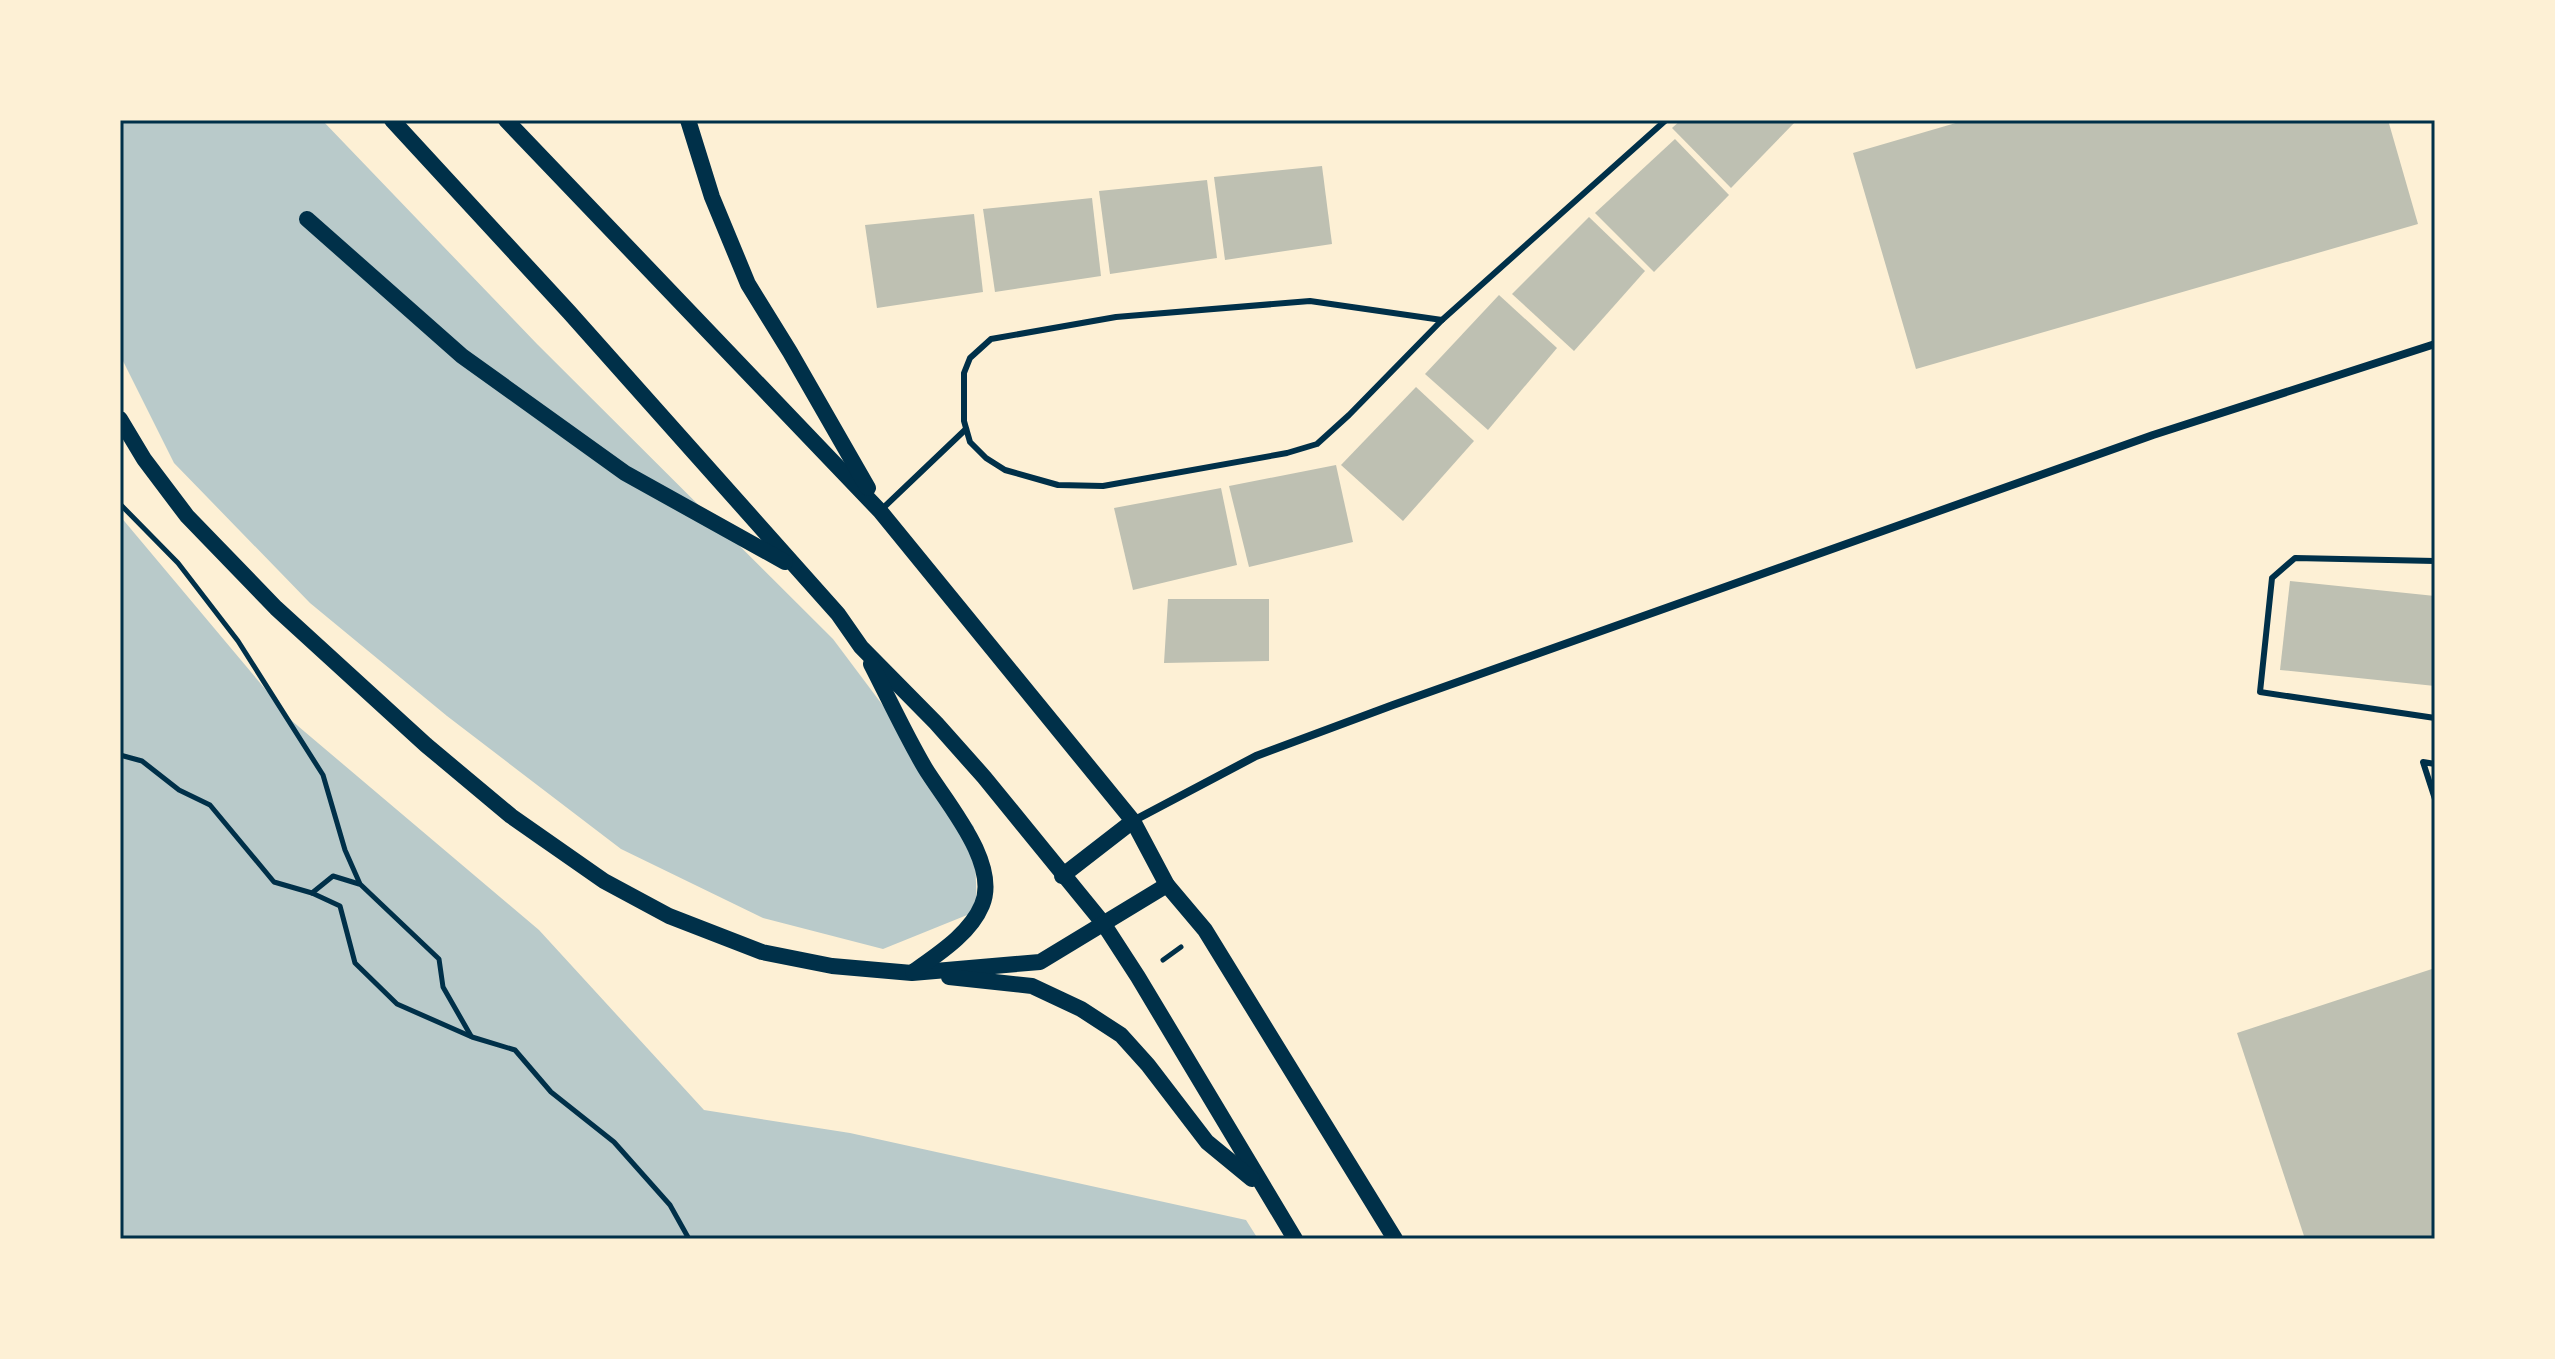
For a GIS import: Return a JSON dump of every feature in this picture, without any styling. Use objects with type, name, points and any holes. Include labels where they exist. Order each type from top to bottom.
[{"type":"main road","points":[[392,120],[569,312],[838,614],[861,647],[926,769],[958,815],[975,847],[986,884],[982,907],[965,931],[912,973]]},
{"type":"main road","points":[[506,120],[880,511],[1133,821],[1167,885],[1205,930],[1395,1239]]},
{"type":"main road","points":[[688,120],[712,197],[748,284],[880,511]]},
{"type":"main road","points":[[307,219],[462,356],[625,473],[797,568]]},
{"type":"main road","points":[[120,419],[144,459],[187,516],[276,608],[426,745],[522,824],[604,881],[669,916],[762,952],[832,966],[1032,986],[1081,1009],[1121,1035],[1207,1142],[1263,1187]]},
{"type":"main road","points":[[861,647],[974,766],[1103,923],[1295,1239]]},
{"type":"main road","points":[[1062,876],[1133,821]]},
{"type":"main road","points":[[912,973],[1040,962],[1167,885]]},
{"type":"street","points":[[1133,821],[1256,756],[1380,710],[2153,435],[2435,344]]},
{"type":"lane","points":[[1442,320],[1310,301],[1116,317],[991,339],[970,358],[964,373],[962,396],[966,429],[970,442],[986,458],[1005,470],[1058,485],[1103,486],[1287,453],[1317,444],[1442,320],[1666,120]]},
{"type":"lane","points":[[880,511],[966,429]]},
{"type":"lane","points":[[2435,561],[2295,558],[2272,578],[2260,692],[2435,718]]},
{"type":"lane","points":[[2435,764],[2423,762],[2435,799]]},
{"type":"path","points":[[120,504],[178,563],[238,641],[323,775],[345,850],[360,884],[439,959],[443,987],[472,1037]]},
{"type":"path","points":[[120,755],[142,761],[179,790],[210,805],[274,882],[312,893],[340,906],[355,963],[397,1004],[472,1037],[515,1050],[551,1092],[614,1142],[670,1205],[689,1239]]},
{"type":"path","points":[[312,893],[333,876],[360,884]]},
{"type":"shaded area","points":[[120,120],[322,120],[537,344],[833,639],[974,827],[977,911],[883,949],[763,918],[621,849],[447,716],[310,603],[174,463],[120,355]]},
{"type":"shaded area","points":[[120,516],[292,721],[539,930],[704,1110],[850,1133],[1246,1220],[1258,1239],[120,1239]]},
{"type":"building","points":[[1681,120],[1797,120],[1731,188],[1672,128]]},
{"type":"building","points":[[1966,120],[2388,120],[2418,224],[1916,369],[1853,153]]},
{"type":"building","points":[[1675,139],[1729,195],[1654,272],[1595,213]]},
{"type":"building","points":[[1322,166],[1332,244],[1225,260],[1214,177]]},
{"type":"building","points":[[1207,180],[1217,258],[1110,274],[1099,191]]},
{"type":"building","points":[[1092,198],[1101,276],[995,292],[983,209]]},
{"type":"building","points":[[974,214],[983,292],[877,308],[865,225]]},
{"type":"building","points":[[1589,217],[1645,271],[1574,351],[1512,294]]},
{"type":"building","points":[[1499,295],[1557,348],[1488,430],[1425,374]]},
{"type":"building","points":[[1416,387],[1474,441],[1403,521],[1341,465]]},
{"type":"building","points":[[1336,465],[1353,542],[1249,567],[1229,486]]},
{"type":"building","points":[[1221,488],[1237,565],[1133,590],[1114,508]]},
{"type":"building","points":[[2290,581],[2435,596],[2435,686],[2280,670]]},
{"type":"building","points":[[1168,599],[1269,599],[1269,661],[1164,663]]},
{"type":"building","points":[[2435,968],[2435,1239],[2305,1239],[2237,1033]]}]
